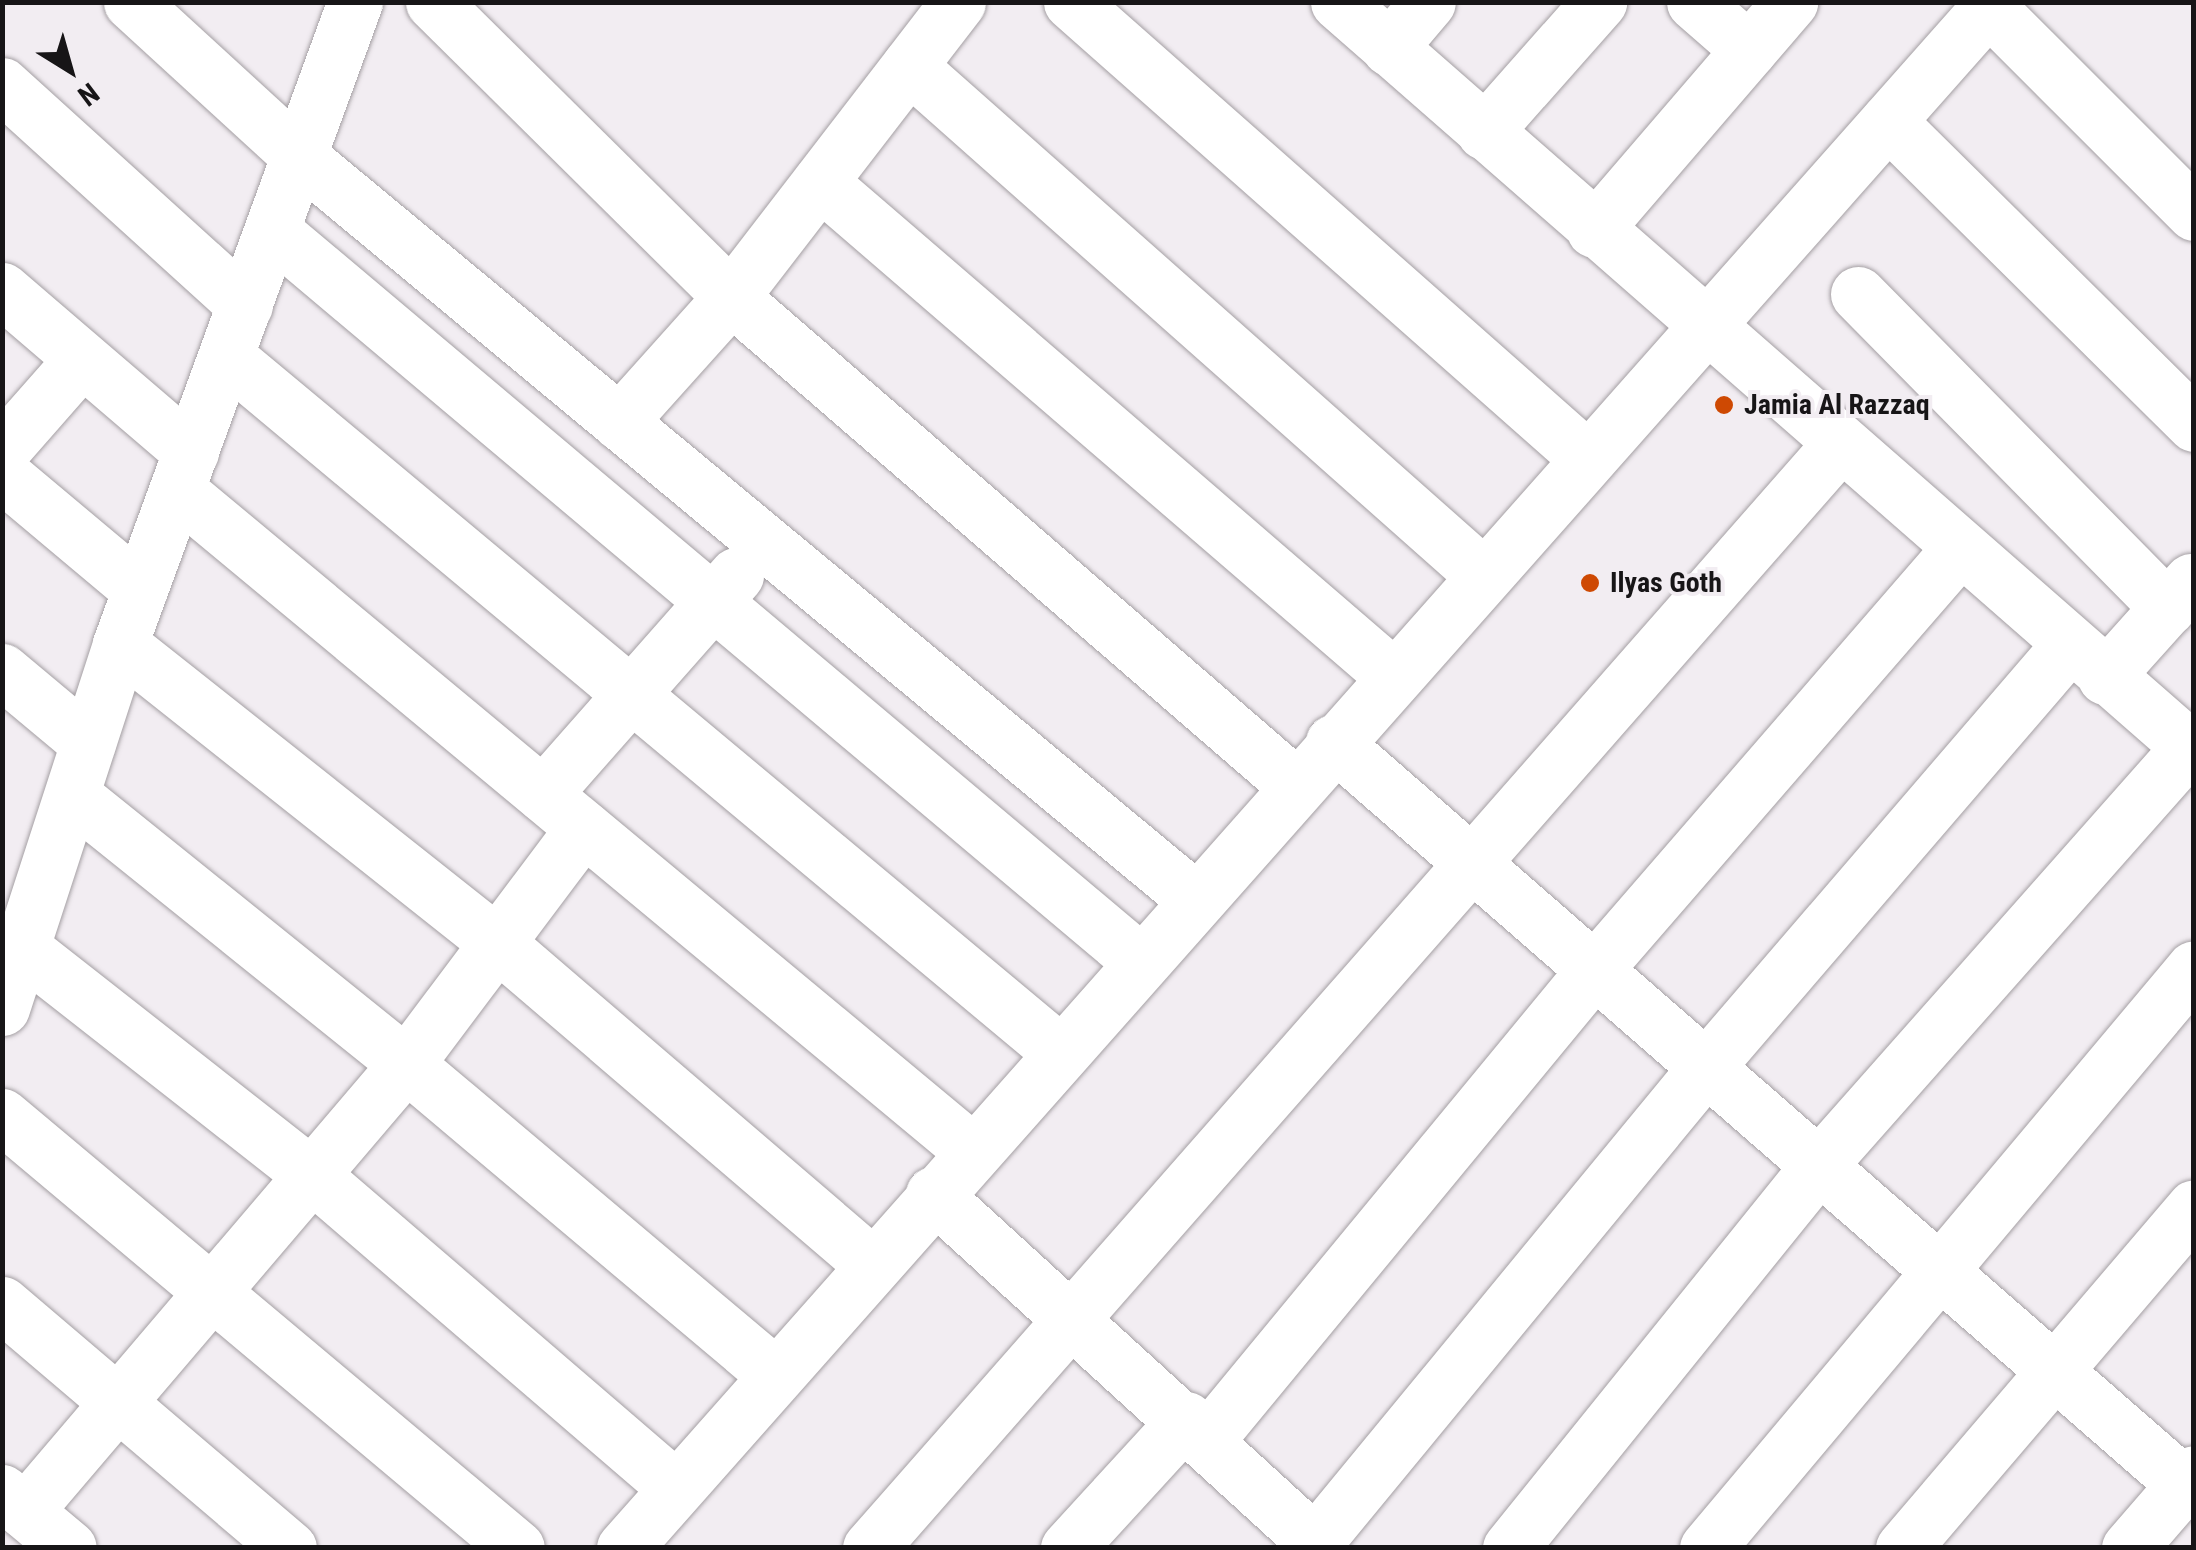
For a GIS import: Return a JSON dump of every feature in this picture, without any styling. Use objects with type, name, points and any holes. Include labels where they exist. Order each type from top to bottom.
[{"type":"street","points":[[131,2],[300,157],[1195,899]]},
{"type":"street","points":[[2,1008],[20,914],[72,795],[120,644],[355,2]]},
{"type":"street","points":[[433,2],[731,297],[1296,784]]},
{"type":"street","points":[[619,422],[731,297],[958,2]]},
{"type":"street","points":[[1071,2],[1587,458]]},
{"type":"street","points":[[1338,2],[1704,328],[2191,749],[1818,1166],[1510,1548]]},
{"type":"street","points":[[1389,48],[1428,2]]},
{"type":"street","points":[[1484,132],[1599,2]]},
{"type":"street","points":[[1694,2],[1749,50]]},
{"type":"street","points":[[1594,230],[1790,2]]},
{"type":"street","points":[[624,1548],[971,1150],[1991,5],[2194,213]]},
{"type":"street","points":[[909,66],[1483,575]]},
{"type":"street","points":[[2,85],[246,305]]},
{"type":"street","points":[[1888,121],[2194,424]]},
{"type":"street","points":[[820,182],[1392,676]]},
{"type":"street","points":[[273,230],[1140,962]]},
{"type":"street","points":[[2,290],[82,358],[184,472],[563,811],[971,1150]]},
{"type":"street","points":[[933,1194],[1197,1429],[1301,1540],[1706,1068],[2087,661],[2181,593],[1858,294]]},
{"type":"street","points":[[226,357],[1060,1052]]},
{"type":"street","points":[[2,450],[82,358]]},
{"type":"street","points":[[870,1548],[1475,866],[1839,445]]},
{"type":"street","points":[[2,474],[140,590]]},
{"type":"street","points":[[69,1548],[14,1501],[119,1400],[406,1064],[497,942],[563,811],[631,695],[764,543]]},
{"type":"street","points":[[1068,1548],[1197,1429],[1959,549]]},
{"type":"street","points":[[120,644],[497,942],[871,1264]]},
{"type":"street","points":[[2,670],[88,743]]},
{"type":"street","points":[[1333,742],[2051,1368],[2189,1478],[2129,1548]]},
{"type":"street","points":[[72,795],[406,1064],[775,1375]]},
{"type":"street","points":[[20,914],[312,1174],[676,1488]]},
{"type":"street","points":[[1706,1548],[1936,1268],[2194,968]]},
{"type":"street","points":[[2,1116],[517,1548]]},
{"type":"street","points":[[1903,1548],[2051,1368],[2194,1207]]},
{"type":"street","points":[[2,1304],[289,1548]]},
{"type":"place","name":"Jamia Al Razzaq","points":[[1724,405]]},
{"type":"place","name":"Ilyas Goth","points":[[1590,583]]}]
